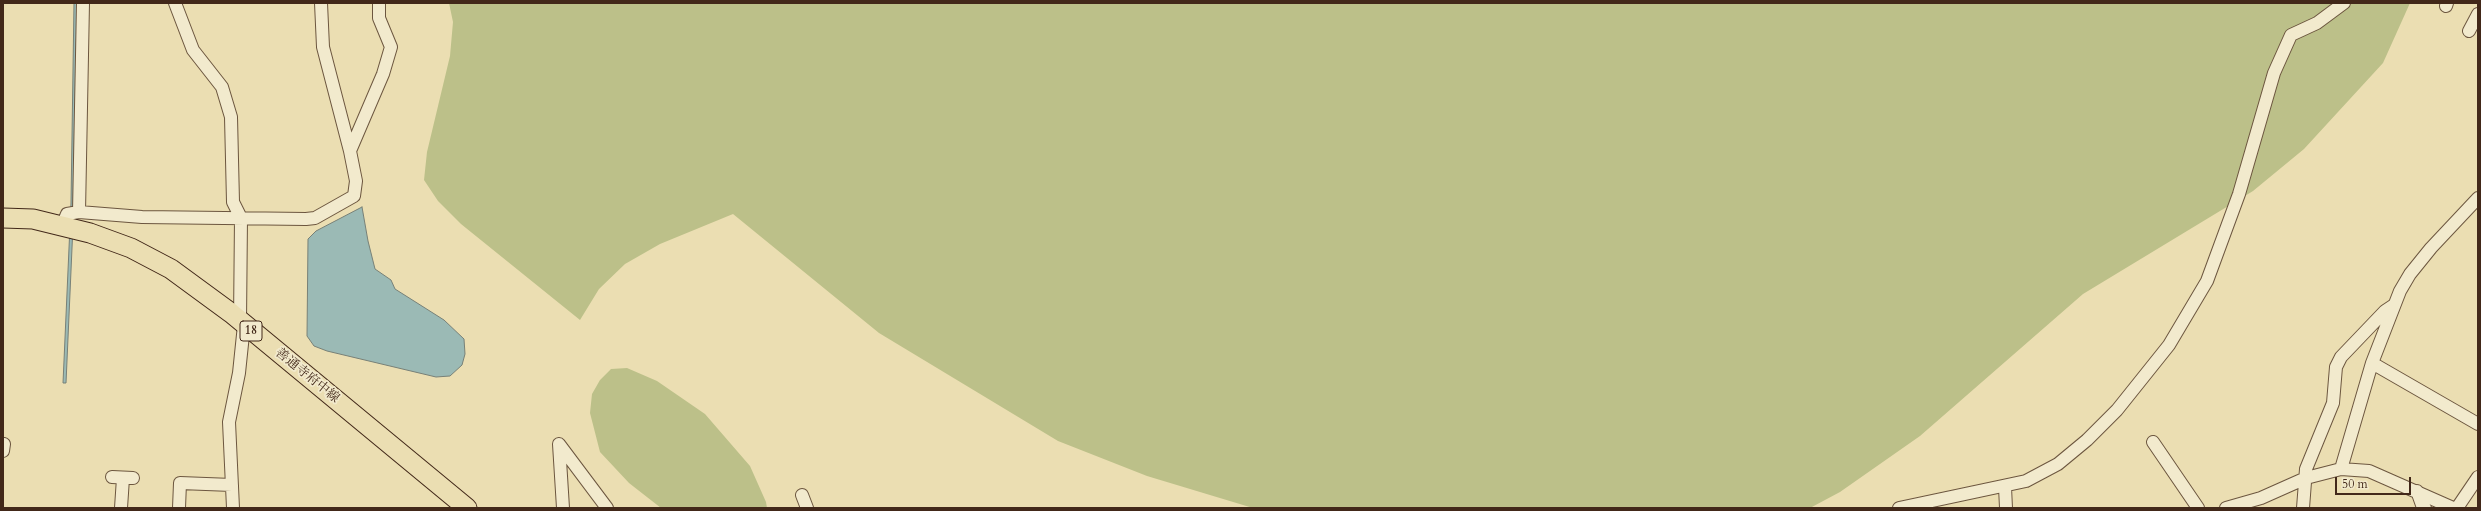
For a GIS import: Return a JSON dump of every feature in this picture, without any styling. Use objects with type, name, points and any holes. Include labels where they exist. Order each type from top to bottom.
[{"type":"main road","name":"善通寺府中線","points":[[3,218],[33,219],[62,226],[131,248],[150,257],[190,281],[466,508]]},
{"type":"street","points":[[79,212],[83,3]]},
{"type":"street","points":[[175,3],[193,50],[222,87],[232,132],[233,202],[241,218],[242,323],[239,373],[228,422],[233,508]]},
{"type":"street","points":[[62,226],[67,214],[79,212],[142,217],[306,220],[315,218],[354,196],[356,180],[350,151],[323,47],[321,3]]},
{"type":"street","points":[[350,151],[383,74],[391,47],[379,18],[379,3]]},
{"type":"street","points":[[1899,508],[2005,487],[2026,481],[2058,464],[2087,440],[2118,410],[2168,345],[2207,281],[2216,261],[2240,194],[2274,73],[2291,35],[2317,22],[2344,3]]},
{"type":"street","points":[[2469,31],[2478,14]]},
{"type":"street","points":[[2341,469],[2372,363],[2394,305],[2410,274],[2478,198]]},
{"type":"street","points":[[2303,508],[2306,469],[2314,446],[2326,423],[2333,403],[2336,367],[2341,356],[2385,310],[2394,305]]},
{"type":"street","points":[[2372,363],[2478,424]]},
{"type":"street","points":[[2153,442],[2198,508]]},
{"type":"street","points":[[563,508],[559,444],[607,508]]},
{"type":"street","points":[[2226,508],[2261,498],[2306,478],[2341,469],[2369,471],[2417,491],[2432,504],[2453,508]]},
{"type":"street","points":[[121,508],[123,478]]},
{"type":"street","points":[[2457,508],[2478,478]]},
{"type":"street","points":[[179,508],[180,483],[232,485]]},
{"type":"street","points":[[2005,487],[2006,508]]},
{"type":"street","points":[[2417,491],[2422,506],[2426,508]]},
{"type":"street","points":[[802,494],[807,508]]},
{"type":"green space","points":[[449,3],[2410,3],[2383,63],[2304,149],[2253,191],[2083,294],[1920,436],[1840,492],[1810,508],[1253,508],[1147,476],[1058,441],[879,333],[733,214],[660,244],[625,264],[599,289],[580,320],[461,224],[438,201],[424,180],[427,152],[450,56],[453,22]]},
{"type":"green space","points":[[627,368],[657,381],[705,414],[750,466],[766,502],[767,508],[661,508],[629,483],[600,452],[590,413],[592,394],[600,380],[611,369]]},
{"type":"water","points":[[74,3],[77,3],[74,203],[66,383],[63,383],[71,203]]},
{"type":"water","points":[[362,207],[375,269],[391,280],[395,289],[444,320],[464,339],[465,354],[462,365],[450,376],[436,377],[327,351],[314,346],[307,336],[308,239],[316,231]]}]
